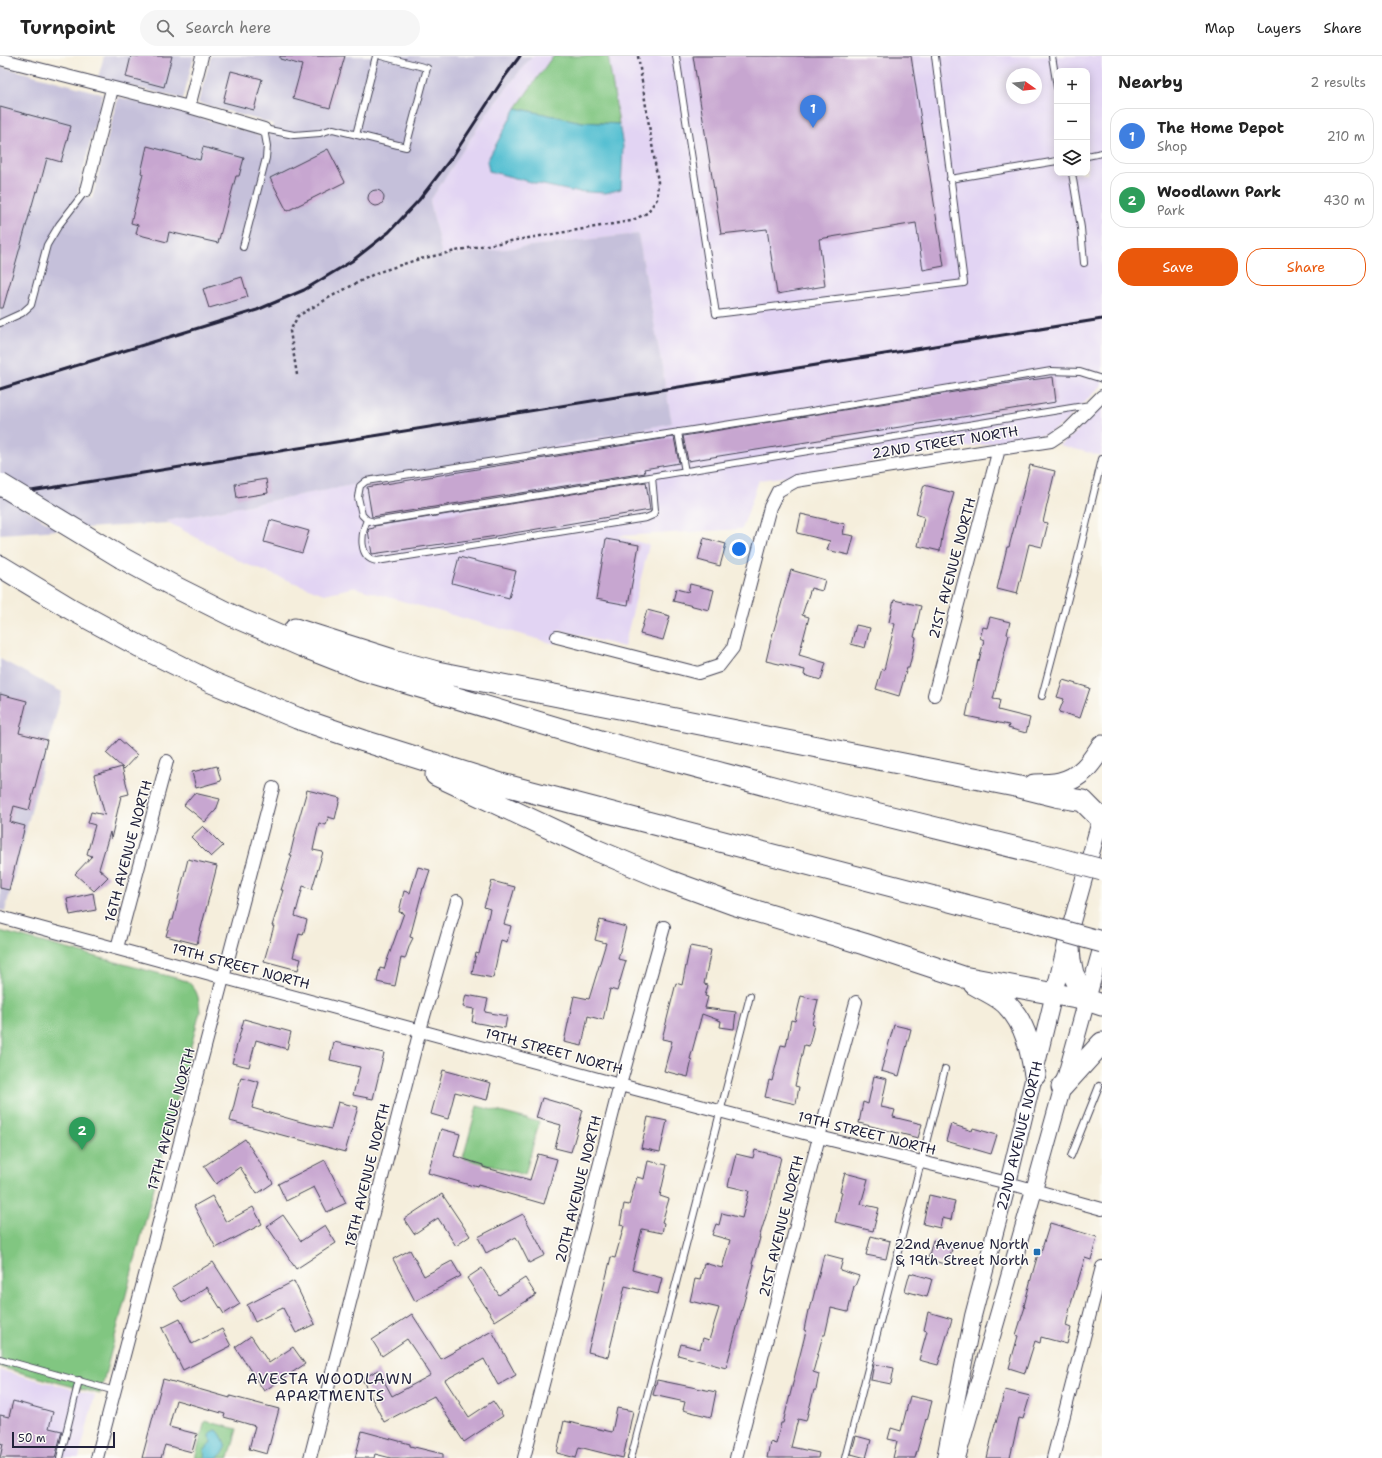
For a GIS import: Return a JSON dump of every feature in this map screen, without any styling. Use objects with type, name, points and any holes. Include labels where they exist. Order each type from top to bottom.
[{"type":"highway","points":[[0,484],[122,558],[179,589],[235,617],[363,670],[419,688],[626,748],[814,798],[1102,870]]},
{"type":"highway","points":[[0,566],[139,646],[211,682],[297,718],[364,741],[501,784],[1102,942]]},
{"type":"highway","points":[[179,589],[305,633],[437,672],[1020,786],[1060,797],[1083,801],[1102,818]]},
{"type":"highway","points":[[364,741],[596,850],[668,880],[733,904],[864,944],[964,977],[1095,1003]]},
{"type":"highway","points":[[1020,786],[1060,784],[1076,776],[1087,768],[1102,746]]},
{"type":"highway","points":[[1068,936],[1073,974],[1095,1003]]},
{"type":"highway","points":[[964,977],[1008,1005],[1020,1022],[1031,1049],[1035,1075]]},
{"type":"highway","points":[[1062,1087],[1102,1043]]},
{"type":"main road","name":"22ND AVENUE NORTH","points":[[945,1458],[973,1316],[1035,1075],[1068,936],[1102,818]]},
{"type":"main road","name":"22ND AVENUE NORTH","points":[[957,1458],[1062,1087],[1095,1003],[1102,946]]},
{"type":"street","points":[[189,107],[202,56]]},
{"type":"street","points":[[0,59],[30,61],[112,89],[189,107],[264,129]]},
{"type":"street","points":[[86,190],[112,89]]},
{"type":"street","name":"22ND STREET NORTH","points":[[557,637],[698,673],[719,666],[733,648],[770,507],[778,491],[796,481],[1051,441],[1069,429],[1102,396]]},
{"type":"street","name":"21ST AVENUE NORTH","points":[[934,695],[999,449]]},
{"type":"street","name":"16TH AVENUE NORTH","points":[[117,948],[167,761]]},
{"type":"street","name":"17TH AVENUE NORTH","points":[[98,1458],[273,788]]},
{"type":"street","name":"18TH AVENUE NORTH","points":[[310,1458],[420,1030],[457,901]]},
{"type":"street","name":"19TH STREET NORTH","points":[[0,917],[620,1085],[1102,1208]]},
{"type":"street","name":"20TH AVENUE NORTH","points":[[524,1458],[620,1085],[664,928]]},
{"type":"street","name":"21ST AVENUE NORTH","points":[[736,1458],[819,1137],[856,1002]]},
{"type":"street","points":[[1053,1458],[1102,1267]]},
{"type":"lane","points":[[356,134],[376,56]]},
{"type":"lane","points":[[243,247],[266,158],[267,146],[264,129],[294,135],[320,133],[334,129],[406,147],[427,68],[381,56]]},
{"type":"lane","points":[[676,56],[716,314],[964,283],[935,56]]},
{"type":"lane","points":[[1052,56],[1054,68]]},
{"type":"lane","points":[[1090,155],[1102,153]]},
{"type":"lane","points":[[950,179],[1054,162]]},
{"type":"lane","points":[[1072,176],[1081,228],[1084,263]]},
{"type":"lane","points":[[0,323],[22,313],[31,305],[47,245],[59,225],[86,190]]},
{"type":"lane","points":[[1093,405],[374,522],[367,520],[362,515],[358,497],[360,486],[366,481],[1051,371],[1080,372],[1102,379]]},
{"type":"lane","points":[[678,432],[685,472]]},
{"type":"lane","points":[[1042,696],[1074,575],[1102,459]]},
{"type":"lane","points":[[367,520],[364,528],[362,543],[365,554],[370,560],[377,561],[646,518],[653,515],[655,510],[652,477]]},
{"type":"lane","points":[[632,1458],[750,996]]},
{"type":"lane","points":[[845,1458],[946,1069]]},
{"type":"lane","points":[[1071,1156],[1099,1086]]},
{"type":"lane","points":[[0,1359],[115,1390]]},
{"type":"lane","points":[[60,1458],[79,1380]]},
{"type":"path","points":[[297,375],[290,331],[298,316],[376,273],[416,260],[469,248],[631,221],[647,212],[657,199],[658,182],[638,56]]},
{"type":"shaded area","points":[[104,56],[194,56],[183,99],[98,78]]},
{"type":"shaded area","points":[[211,56],[532,56],[487,113],[430,201],[442,256],[638,234],[672,423],[166,521],[170,523],[85,528],[0,476],[0,66],[103,94],[77,194],[92,199],[118,97],[187,114],[269,138],[273,124],[198,103]]},
{"type":"shaded area","points":[[532,56],[554,56],[516,108],[489,171],[571,191],[606,193],[621,189],[623,146],[608,56],[1102,56],[1102,385],[1063,424],[1047,434],[999,442],[994,441],[993,443],[759,480],[742,529],[617,536],[649,545],[624,647],[559,630],[555,644],[349,586],[351,588],[324,594],[243,563],[166,521],[672,423],[638,234],[442,256],[430,201],[487,113]]},
{"type":"shaded area","points":[[1102,407],[1102,456],[1059,445],[1074,434]]},
{"type":"shaded area","points":[[0,493],[60,530],[0,534]]},
{"type":"shaded area","points":[[0,659],[62,692],[5,911],[0,910]]},
{"type":"shaded area","points":[[0,1370],[95,1395],[79,1458],[0,1458]]},
{"type":"green space","points":[[554,56],[608,56],[619,124],[582,122],[516,108]]},
{"type":"green space","points":[[0,931],[187,981],[196,991],[198,998],[200,1012],[100,1394],[0,1367]]},
{"type":"green space","points":[[477,1106],[539,1122],[525,1175],[463,1158]]},
{"type":"green space","points":[[205,1421],[237,1429],[229,1458],[195,1458]]},
{"type":"water","points":[[516,108],[582,122],[619,124],[623,146],[621,189],[606,193],[571,191],[489,171],[487,161]]},
{"type":"water","points":[[215,1430],[218,1431],[222,1437],[225,1450],[218,1458],[205,1458],[204,1451],[211,1443],[211,1432]]},
{"type":"building","points":[[131,56],[172,56],[164,87],[126,77]]},
{"type":"building","points":[[280,56],[345,56],[330,108],[293,98],[302,65],[280,59]]},
{"type":"building","points":[[693,56],[911,56],[944,266],[923,270],[916,223],[819,239],[825,286],[777,294],[767,229],[721,234]]},
{"type":"building","points":[[231,71],[262,79],[254,110],[223,102]]},
{"type":"building","points":[[0,107],[71,126],[61,162],[47,158],[38,192],[36,191],[3,308],[0,308]]},
{"type":"building","points":[[147,146],[200,160],[203,147],[244,158],[239,176],[236,176],[218,243],[169,232],[167,242],[136,234],[138,225],[131,223],[143,174],[141,173]]},
{"type":"building","points":[[328,149],[345,182],[287,211],[270,178]]},
{"type":"building","points":[[373,190],[379,190],[384,195],[382,204],[379,206],[373,206],[368,201],[368,195]]},
{"type":"building","points":[[242,277],[248,297],[209,308],[203,289]]},
{"type":"building","points":[[1053,377],[1056,402],[688,461],[683,436],[1016,382]]},
{"type":"building","points":[[674,437],[679,463],[644,469],[645,473],[372,517],[367,487]]},
{"type":"building","points":[[1030,465],[1055,471],[1043,522],[1048,523],[1042,547],[1029,544],[1017,594],[997,589]]},
{"type":"building","points":[[266,479],[268,493],[237,498],[235,484]]},
{"type":"building","points":[[646,482],[650,510],[490,537],[372,554],[368,530],[374,528],[374,526]]},
{"type":"building","points":[[924,485],[954,493],[943,531],[940,551],[918,546],[924,517],[916,514]]},
{"type":"building","points":[[801,514],[845,524],[843,534],[854,536],[849,555],[827,550],[830,541],[797,533]]},
{"type":"building","points":[[270,520],[309,531],[302,553],[264,542]]},
{"type":"building","points":[[704,538],[726,544],[720,566],[698,560]]},
{"type":"building","points":[[606,539],[639,545],[628,605],[596,599]]},
{"type":"building","points":[[459,557],[516,571],[509,598],[452,583]]},
{"type":"building","points":[[791,570],[825,580],[822,591],[811,588],[802,615],[809,617],[799,655],[826,663],[821,680],[804,675],[805,670],[766,661]]},
{"type":"building","points":[[690,584],[714,590],[709,610],[673,601],[676,589],[688,592]]},
{"type":"building","points":[[894,600],[921,606],[909,668],[907,668],[899,696],[876,689],[882,669],[884,670],[895,624],[889,622]]},
{"type":"building","points":[[647,610],[670,616],[663,640],[640,634]]},
{"type":"building","points":[[990,617],[1010,622],[1007,634],[1009,635],[993,699],[1000,700],[998,710],[1030,718],[1026,733],[1008,728],[1009,725],[966,716],[978,660],[979,661],[984,640],[980,638],[983,627],[987,628]]},
{"type":"building","points":[[856,625],[870,628],[865,648],[851,644]]},
{"type":"building","points":[[1063,680],[1090,688],[1080,718],[1059,712],[1064,699],[1057,697]]},
{"type":"building","points":[[0,694],[27,701],[19,733],[47,740],[29,810],[14,806],[10,822],[25,826],[9,890],[0,888]]},
{"type":"building","points":[[119,739],[137,755],[124,769],[106,753]]},
{"type":"building","points":[[217,766],[221,781],[196,788],[192,772]]},
{"type":"building","points":[[122,767],[129,794],[121,796],[111,839],[110,832],[99,869],[108,877],[94,891],[75,874],[92,856],[87,854],[95,825],[88,823],[91,812],[105,815],[94,775]]},
{"type":"building","points":[[307,790],[340,798],[335,819],[328,817],[326,825],[319,823],[313,850],[323,852],[312,889],[303,886],[295,916],[307,920],[303,935],[299,934],[293,957],[301,959],[298,970],[264,961],[274,926],[272,926],[283,890],[281,890],[292,855],[290,855]]},
{"type":"building","points":[[194,793],[220,799],[216,810],[205,822],[184,805]]},
{"type":"building","points":[[203,826],[223,846],[211,857],[191,837]]},
{"type":"building","points":[[188,859],[217,866],[197,944],[166,936],[171,920],[173,920]]},
{"type":"building","points":[[418,867],[430,870],[423,888],[410,937],[413,938],[405,959],[401,958],[395,986],[377,982],[380,968],[384,969],[404,913],[399,912],[404,891],[410,893]]},
{"type":"building","points":[[492,881],[515,887],[504,924],[511,926],[507,942],[501,940],[493,978],[472,974],[476,953],[479,954],[490,909],[484,907]]},
{"type":"building","points":[[93,893],[96,910],[70,915],[67,899]]},
{"type":"building","points":[[600,920],[626,927],[618,959],[626,961],[617,991],[610,989],[603,1020],[588,1016],[582,1046],[564,1042],[574,996],[589,999],[606,943],[595,940]]},
{"type":"building","points":[[690,946],[711,950],[704,984],[708,985],[705,996],[708,997],[705,1008],[736,1012],[734,1029],[720,1027],[721,1021],[702,1014],[690,1059],[692,1060],[688,1077],[664,1071],[672,1041],[662,1039],[676,983],[682,985]]},
{"type":"building","points":[[466,995],[488,999],[485,1012],[507,1016],[505,1028],[472,1022],[474,1009],[463,1007]]},
{"type":"building","points":[[801,996],[818,1000],[809,1046],[804,1045],[795,1086],[799,1087],[796,1104],[765,1097],[769,1080],[772,1081],[781,1045],[786,1046],[791,1020],[795,1021]]},
{"type":"building","points":[[244,1019],[291,1032],[287,1049],[256,1040],[249,1067],[232,1063]]},
{"type":"building","points":[[894,1025],[911,1029],[899,1076],[881,1071]]},
{"type":"building","points":[[334,1042],[384,1053],[373,1099],[353,1095],[360,1067],[330,1060]]},
{"type":"building","points":[[443,1070],[491,1083],[487,1100],[455,1092],[448,1119],[431,1114]]},
{"type":"building","points":[[874,1076],[887,1079],[881,1107],[895,1110],[893,1117],[922,1124],[918,1138],[859,1123],[863,1102],[868,1104]]},
{"type":"building","points":[[241,1077],[259,1082],[252,1108],[301,1122],[331,1129],[338,1102],[358,1107],[345,1152],[230,1121]]},
{"type":"building","points":[[542,1098],[583,1110],[571,1152],[555,1148],[561,1125],[536,1118]]},
{"type":"building","points":[[648,1117],[667,1121],[660,1152],[641,1148]]},
{"type":"building","points":[[951,1124],[972,1131],[973,1128],[997,1135],[991,1154],[946,1141]]},
{"type":"building","points":[[441,1129],[460,1134],[454,1156],[483,1165],[483,1167],[530,1180],[538,1154],[557,1159],[544,1204],[478,1185],[477,1187],[428,1173]]},
{"type":"building","points":[[245,1139],[273,1183],[257,1194],[240,1167],[216,1184],[204,1166]]},
{"type":"building","points":[[755,1150],[781,1157],[772,1197],[752,1264],[754,1265],[726,1368],[678,1355],[681,1344],[700,1349],[703,1338],[709,1340],[719,1308],[690,1301],[695,1279],[700,1280],[704,1263],[722,1268],[730,1240],[712,1235],[716,1224],[719,1225],[722,1213],[742,1218],[749,1191],[728,1186],[736,1154],[753,1158]]},
{"type":"building","points":[[325,1160],[346,1203],[327,1212],[314,1187],[286,1201],[278,1184]]},
{"type":"building","points":[[648,1161],[667,1165],[660,1196],[669,1199],[662,1222],[664,1223],[662,1233],[642,1229],[632,1270],[662,1278],[658,1294],[625,1286],[608,1357],[588,1352],[611,1257],[615,1258],[624,1226],[620,1225],[624,1204],[629,1205],[637,1177],[644,1179]]},
{"type":"building","points":[[845,1173],[868,1179],[861,1204],[879,1208],[873,1231],[835,1222],[842,1192],[840,1191]]},
{"type":"building","points":[[442,1194],[470,1236],[456,1246],[438,1218],[414,1234],[404,1219]]},
{"type":"building","points":[[929,1195],[955,1201],[951,1220],[942,1218],[940,1228],[923,1224]]},
{"type":"building","points":[[212,1196],[226,1222],[253,1207],[262,1224],[216,1248],[194,1206]]},
{"type":"building","points":[[523,1214],[545,1255],[529,1263],[516,1237],[486,1253],[478,1237]]},
{"type":"building","points":[[283,1215],[301,1241],[325,1225],[336,1243],[296,1269],[267,1226]]},
{"type":"building","points":[[1050,1223],[1097,1237],[1091,1260],[1085,1258],[1070,1307],[1066,1326],[1071,1328],[1067,1344],[1041,1337],[1040,1343],[1035,1341],[1025,1373],[1009,1368],[1032,1275]]},
{"type":"building","points":[[871,1236],[890,1241],[886,1259],[866,1255]]},
{"type":"building","points":[[933,1240],[953,1246],[947,1265],[928,1259]]},
{"type":"building","points":[[410,1250],[424,1276],[452,1261],[461,1276],[415,1301],[393,1259]]},
{"type":"building","points":[[824,1254],[843,1259],[840,1270],[859,1276],[854,1286],[848,1312],[831,1308],[825,1335],[823,1335],[813,1372],[819,1374],[816,1390],[814,1390],[806,1421],[798,1419],[791,1447],[819,1453],[818,1458],[767,1458],[770,1442],[776,1444],[781,1423],[783,1423],[806,1331],[804,1330],[808,1310],[810,1310]]},
{"type":"building","points":[[213,1262],[240,1304],[224,1314],[207,1287],[182,1303],[172,1287]]},
{"type":"building","points":[[482,1268],[499,1295],[525,1278],[536,1295],[495,1321],[467,1278]]},
{"type":"building","points":[[910,1273],[932,1279],[927,1297],[905,1291]]},
{"type":"building","points":[[294,1281],[315,1324],[296,1333],[283,1308],[255,1322],[247,1305]]},
{"type":"building","points":[[928,1312],[952,1319],[938,1365],[919,1360],[927,1331],[924,1330]]},
{"type":"building","points":[[412,1314],[441,1359],[492,1331],[516,1375],[498,1385],[484,1359],[445,1380],[469,1417],[493,1401],[503,1416],[464,1442],[434,1396],[384,1422],[362,1379],[378,1370],[392,1396],[431,1375],[407,1339],[382,1356],[372,1340]]},
{"type":"building","points":[[180,1319],[192,1344],[222,1329],[231,1346],[183,1370],[162,1328]]},
{"type":"building","points":[[251,1336],[269,1363],[293,1347],[305,1364],[264,1391],[235,1347]]},
{"type":"building","points":[[874,1364],[894,1368],[891,1384],[871,1380]]},
{"type":"building","points":[[163,1379],[230,1398],[230,1396],[279,1409],[267,1454],[249,1449],[255,1426],[224,1417],[225,1414],[176,1400],[169,1427],[197,1434],[192,1452],[165,1445],[161,1458],[142,1458]]},
{"type":"building","points":[[657,1380],[716,1392],[711,1417],[683,1410],[685,1402],[653,1395]]},
{"type":"building","points":[[1005,1390],[1030,1396],[1023,1419],[1019,1418],[1010,1458],[987,1458],[995,1423]]},
{"type":"building","points":[[910,1396],[932,1401],[927,1420],[926,1419],[915,1458],[893,1458],[897,1441],[888,1439],[891,1428],[901,1431]]},
{"type":"building","points":[[13,1401],[53,1412],[49,1428],[62,1431],[55,1458],[0,1458],[3,1444],[0,1443],[0,1415],[9,1417]]},
{"type":"building","points":[[617,1408],[633,1411],[623,1458],[579,1447],[576,1458],[557,1453],[564,1421],[612,1432]]},
{"type":"building","points":[[362,1431],[410,1444],[410,1446],[443,1454],[443,1458],[391,1458],[375,1454],[374,1458],[355,1458]]},
{"type":"building","points":[[856,1436],[871,1440],[866,1458],[851,1454]]},
{"type":"railway","points":[[0,389],[257,310],[304,290],[352,261],[389,232],[419,200],[453,156],[520,56]]},
{"type":"railway","points":[[0,496],[1102,319]]},
{"type":"place","name":"The Home Depot","points":[[813,128]]},
{"type":"place","name":"Woodlawn Park","points":[[82,1150]]},
{"type":"place","name":"22nd Avenue North & 19th Street North","points":[[1037,1252]]},
{"type":"district","name":"AVESTA WOODLAWN APARTMENTS","points":[[330,1388]]}]
